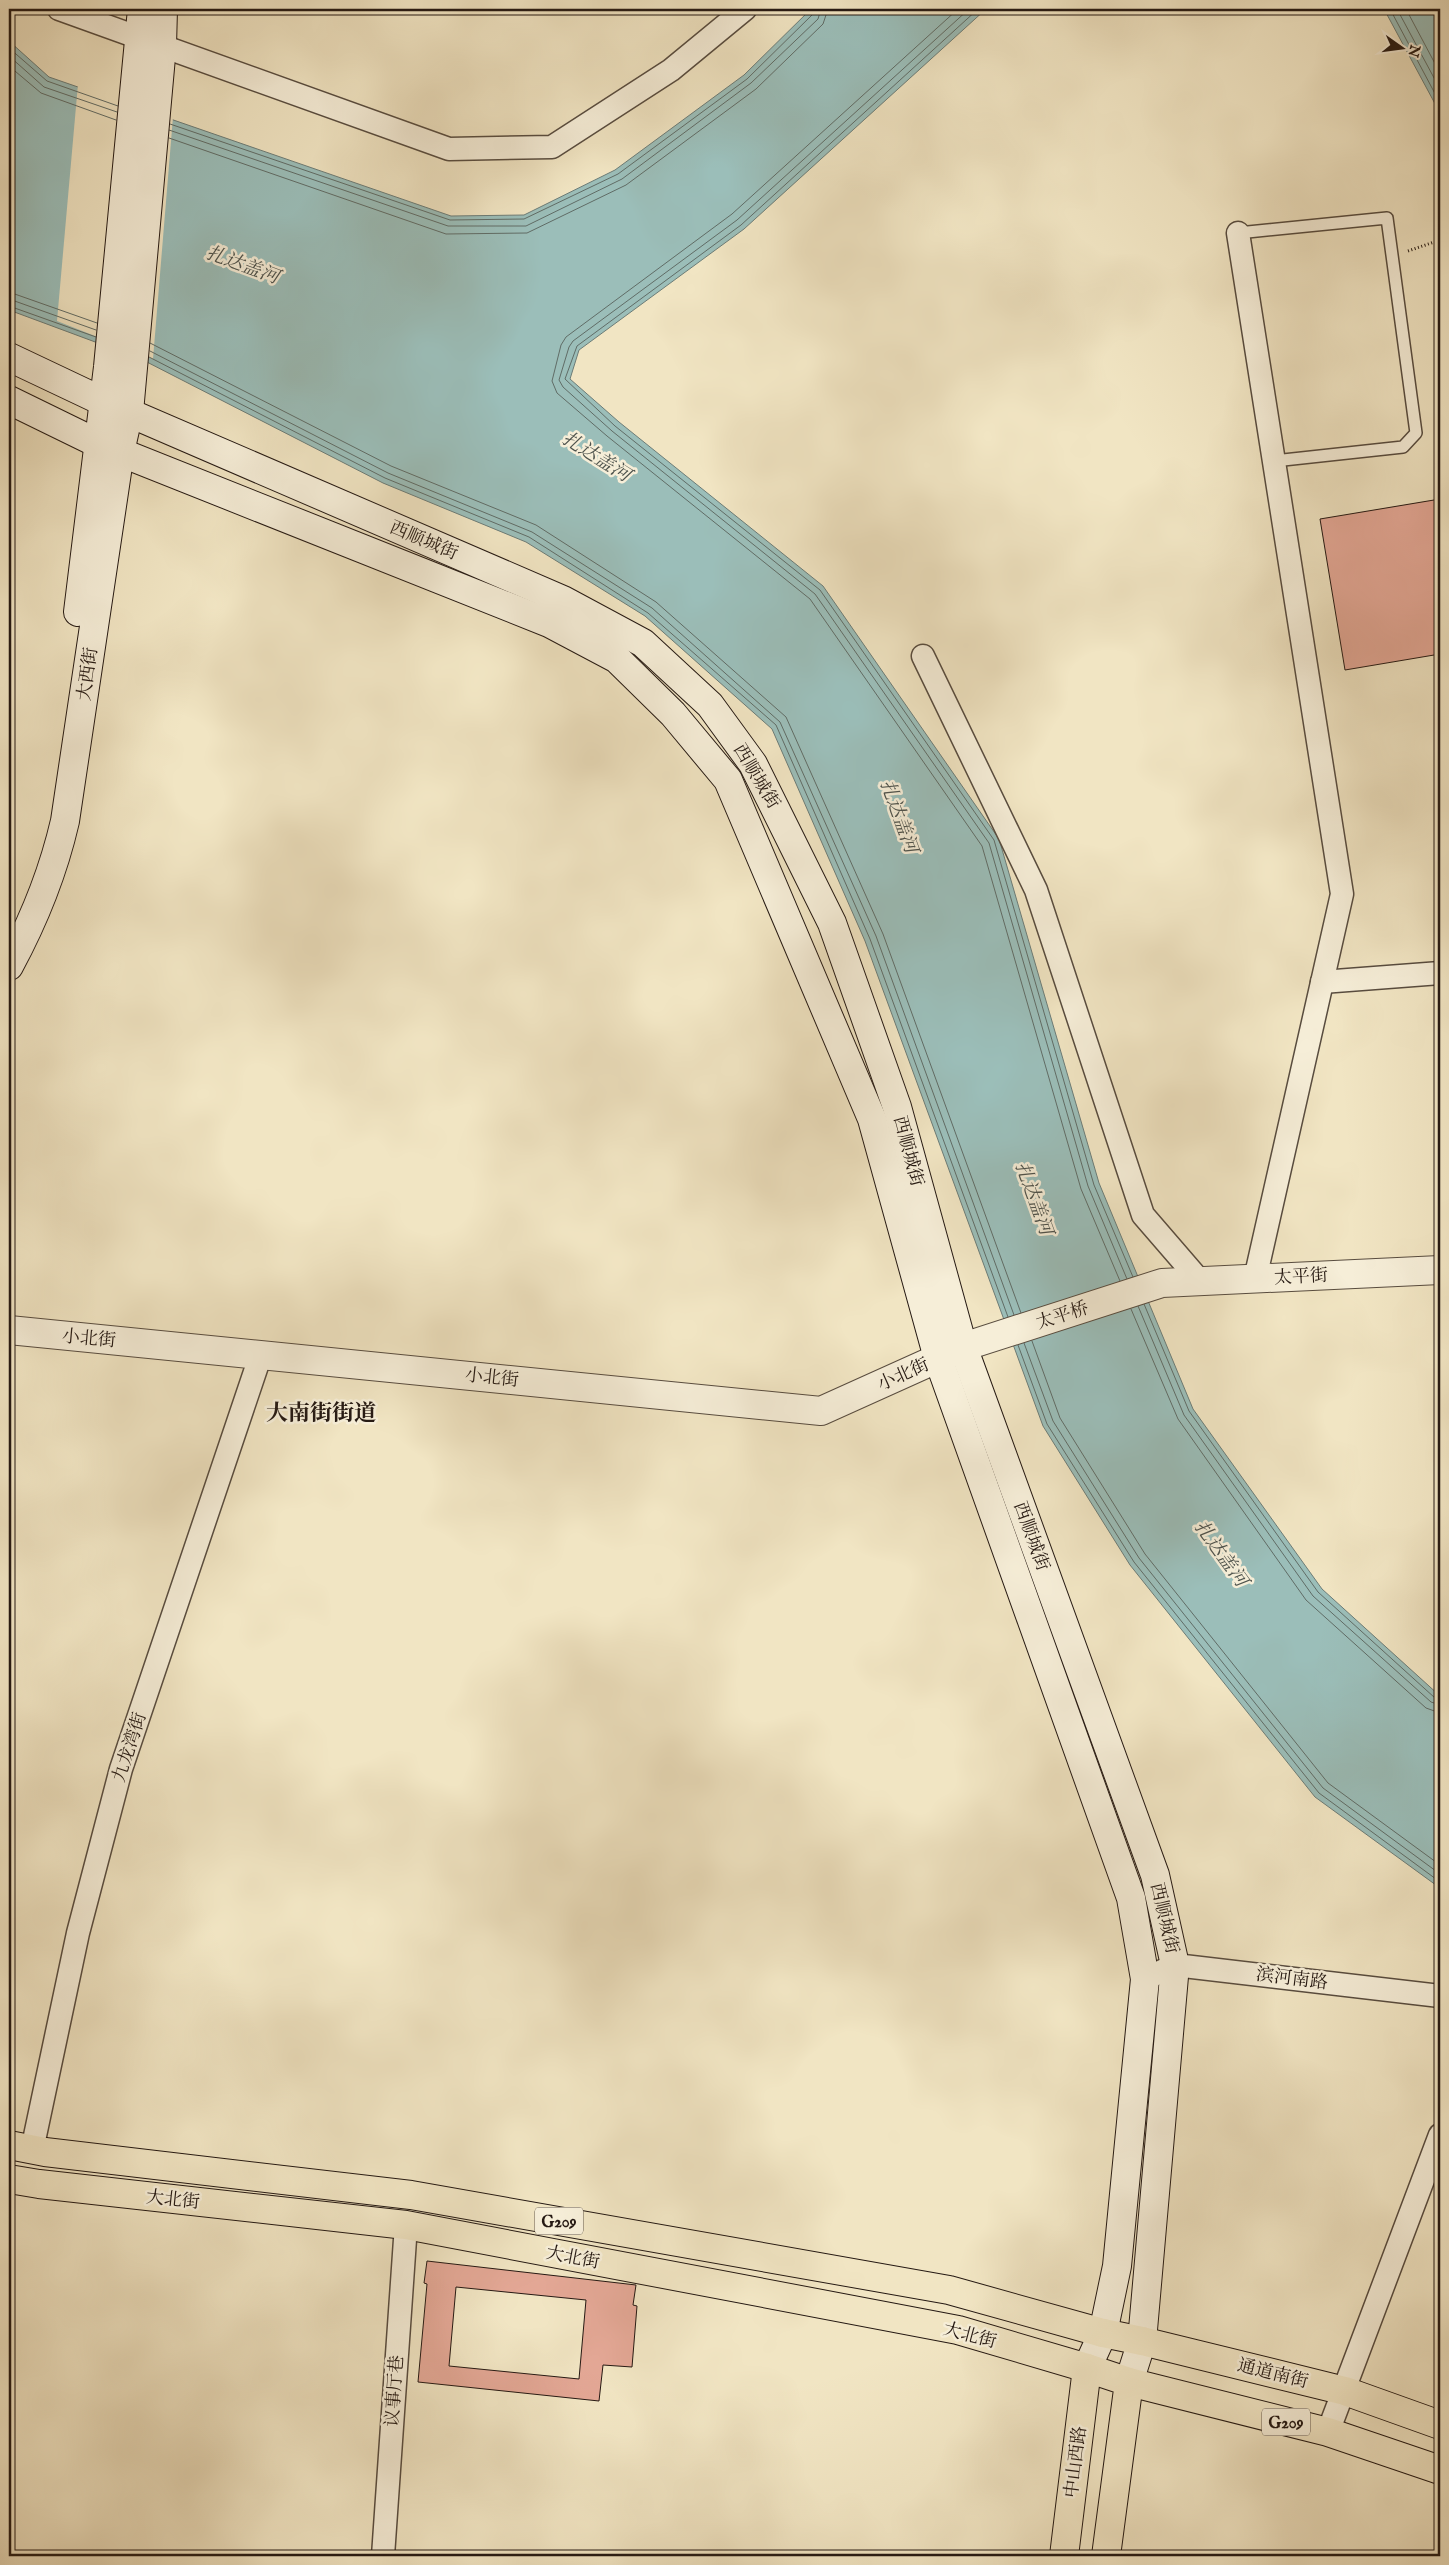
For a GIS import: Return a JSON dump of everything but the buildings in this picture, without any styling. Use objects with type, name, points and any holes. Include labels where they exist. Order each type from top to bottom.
[{"type":"main road","points":[[142,9],[152,42]]},
{"type":"main road","points":[[109,447],[104,402],[120,370],[152,42],[164,9]]},
{"type":"main road","name":"西顺城街","points":[[9,357],[104,402],[562,600],[644,643],[710,705],[754,764],[832,923],[897,1107],[963,1347],[1155,1875],[1175,1965],[1142,2341],[1129,2382]]},
{"type":"main road","name":"大西街","points":[[9,937],[33,879],[46,839],[60,769],[109,447],[129,412],[120,370]]},
{"type":"main road","name":"西顺城街","points":[[9,400],[109,447],[549,623],[617,659],[673,714],[728,780],[872,1119],[938,1358],[1131,1898],[1146,1979],[1117,2266],[1103,2333],[1087,2368]]},
{"type":"main road","name":"大西街","points":[[9,966],[27,933],[49,879],[65,821],[109,447]]},
{"type":"main road","name":"太平街","points":[[1162,1283],[1440,1270]]},
{"type":"main road","name":"太平桥","points":[[963,1347],[1162,1283]]},
{"type":"main road","name":"小北街","points":[[9,1330],[821,1411],[963,1347]]},
{"type":"main road","name":"大北街","points":[[20,2148],[421,2197],[949,2290],[1103,2333]]},
{"type":"main road","name":"大北街","points":[[9,2178],[39,2184],[406,2225],[958,2330],[1129,2382]]},
{"type":"main road","name":"通道南街","points":[[1103,2333],[1345,2391],[1440,2425]]},
{"type":"main road","name":"中山西路","points":[[1064,2556],[1087,2368]]},
{"type":"main road","points":[[1106,2556],[1129,2382]]},
{"type":"main road","name":"G209","points":[[1129,2382],[1328,2432],[1440,2470]]},
{"type":"street","points":[[59,9],[449,149],[552,148],[671,70],[745,9]]},
{"type":"street","points":[[1238,233],[1342,894],[1255,1278]]},
{"type":"street","points":[[923,656],[1036,890],[1142,1215],[1200,1281]]},
{"type":"street","points":[[1322,982],[1440,973]]},
{"type":"street","name":"九龙湾街","points":[[20,2148],[121,1769],[260,1354]]},
{"type":"street","points":[[1146,1979],[1175,1965]]},
{"type":"street","name":"滨河南路","points":[[1175,1965],[1440,1996]]},
{"type":"street","points":[[1328,2432],[1440,2135]]},
{"type":"street","name":"议事厅巷","points":[[383,2556],[406,2225]]},
{"type":"lane","points":[[1238,233],[1387,218],[1416,433],[1403,446],[1274,462]]},
{"type":"path","points":[[1416,249],[1440,240]]},
{"type":"water","name":"扎达盖河","points":[[811,9],[986,9],[744,229],[579,350],[570,379],[619,422],[823,586],[999,839],[1099,1183],[1193,1409],[1322,1589],[1440,1696],[1440,1888],[1315,1797],[1130,1565],[1043,1426],[865,941],[772,729],[645,616],[526,542],[383,483],[141,359],[9,310],[9,41],[49,77],[451,216],[524,215],[615,170],[744,75]]},
{"type":"water","points":[[1384,9],[1440,9],[1440,113]]},
{"type":"pier","points":[[78,84],[173,117],[153,359],[57,321]]},
{"type":"district","name":"大南街街道","points":[[321,1412]]}]
